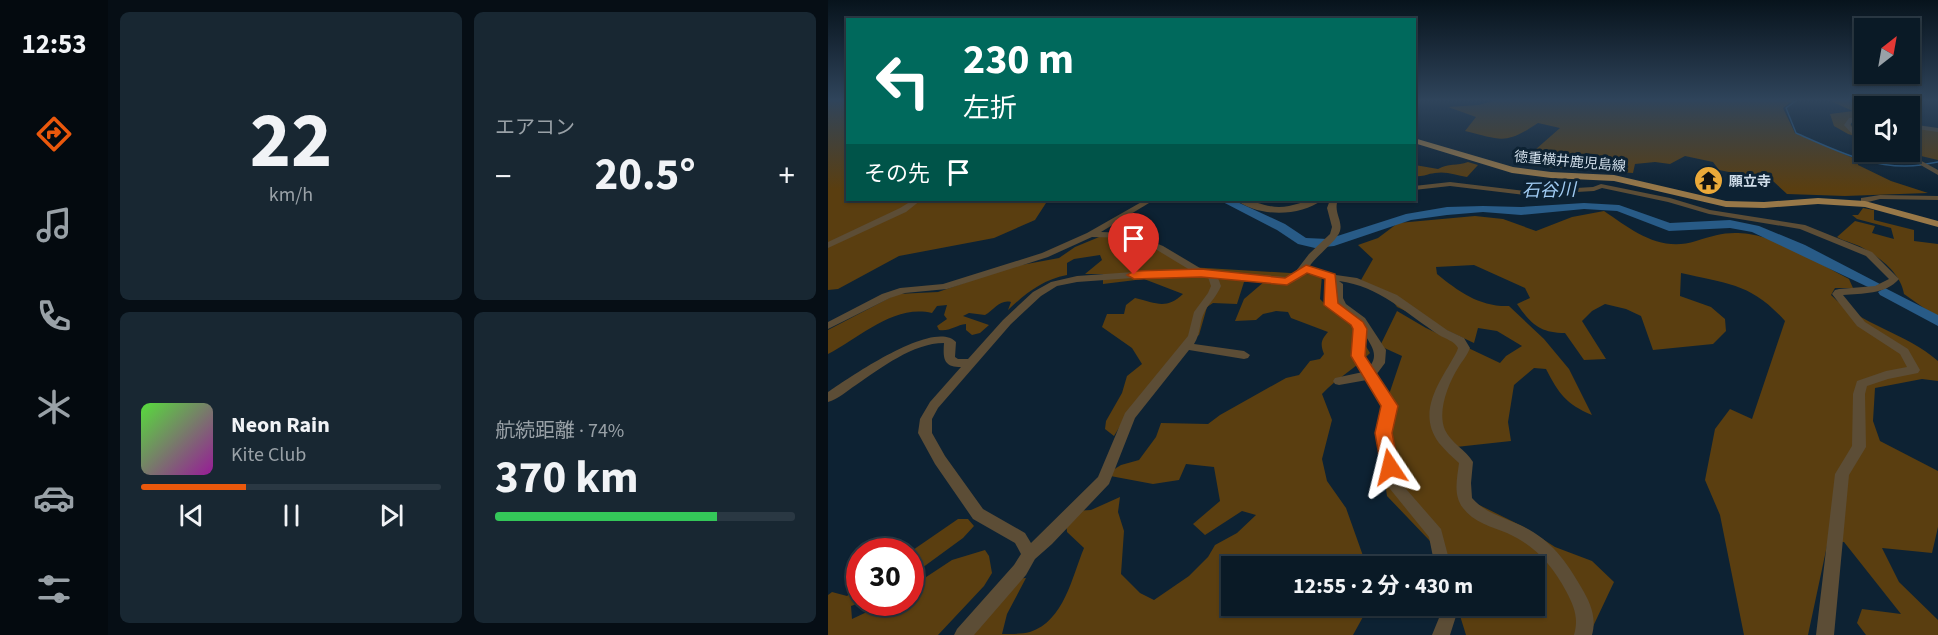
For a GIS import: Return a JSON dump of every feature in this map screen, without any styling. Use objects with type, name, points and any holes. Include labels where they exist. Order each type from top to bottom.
[{"type":"main road","name":"徳重横井鹿児島線","points":[[1416,141],[1512,170],[1601,181],[1631,180],[1697,199],[1726,204],[1764,205],[1818,201],[1865,204],[1938,224]]},
{"type":"street","points":[[1919,162],[1938,173]]},
{"type":"street","points":[[1416,188],[1450,184],[1511,192],[1543,193],[1594,189],[1601,181],[1708,212],[1802,227],[1869,254],[1894,279],[1890,285],[1884,287],[1837,294],[1861,324],[1904,352],[1914,370],[1886,375],[1861,384],[1859,447],[1842,474],[1826,635]]},
{"type":"street","points":[[1865,204],[1864,200],[1880,197],[1938,198]]},
{"type":"street","points":[[828,245],[903,210],[916,201]]},
{"type":"street","points":[[828,326],[886,296],[904,290],[944,287],[1045,255],[1090,235],[1148,201]]},
{"type":"street","points":[[1242,201],[1262,209],[1276,210],[1316,201]]},
{"type":"street","points":[[1029,554],[1020,538],[978,514],[940,460],[925,433],[926,419],[934,405],[971,363],[1044,289],[1054,284],[1077,279],[1206,274],[1287,282],[1306,269],[1310,259],[1326,243],[1336,228],[1330,207],[1333,201]]},
{"type":"street","points":[[963,635],[1020,570],[1029,554],[1047,539],[1104,480],[1129,416],[1193,336],[1199,312],[1213,294],[1216,286],[1206,274],[1160,248],[1128,235],[1090,235]]},
{"type":"street","points":[[1306,269],[1364,283],[1393,297],[1443,332],[1460,341],[1464,348],[1463,355],[1453,365],[1441,393],[1437,408],[1437,427],[1443,438],[1466,462],[1464,495],[1467,503],[1480,514],[1542,545],[1558,561],[1584,608],[1586,626],[1583,635]]},
{"type":"street","points":[[1335,277],[1331,305],[1356,322],[1360,329],[1358,356],[1390,406],[1384,433],[1393,484],[1436,534],[1441,556]]},
{"type":"street","points":[[1335,277],[1338,298],[1342,306],[1361,320],[1380,350],[1379,363],[1370,375],[1339,381]]},
{"type":"street","points":[[828,398],[894,355],[933,340],[945,339],[950,342],[949,358],[956,363],[971,363]]},
{"type":"street","points":[[1186,346],[1244,355]]},
{"type":"street","points":[[1441,635],[1448,616]]},
{"type":"shaded area","points":[[828,130],[846,130],[846,201],[1050,201],[1046,203],[1035,220],[994,238],[899,256],[838,289],[828,290]]},
{"type":"shaded area","points":[[1528,130],[1510,138],[1496,138],[1465,131]]},
{"type":"shaded area","points":[[1558,130],[1793,130],[1795,133],[1854,158],[1854,162],[1858,162],[1858,165],[1891,181],[1928,193],[1845,196],[1787,194],[1773,181],[1719,170],[1713,162],[1685,156],[1670,164],[1655,162],[1635,164],[1633,173],[1531,166],[1527,157]]},
{"type":"shaded area","points":[[1840,130],[1854,130],[1854,136],[1848,134]]},
{"type":"shaded area","points":[[1920,130],[1938,130],[1938,160],[1920,156]]},
{"type":"shaded area","points":[[1468,162],[1478,165],[1467,177],[1443,172],[1416,176],[1416,165],[1438,169]]},
{"type":"shaded area","points":[[1863,208],[1874,210],[1874,220],[1914,230],[1914,241],[1938,244],[1938,318],[1904,294],[1899,280],[1883,262],[1860,246],[1837,237],[1855,221],[1875,226],[1872,233],[1894,239],[1891,228],[1857,219],[1852,215],[1858,215]]},
{"type":"shaded area","points":[[1604,211],[1647,238],[1670,244],[1683,244],[1734,233],[1749,234],[1776,241],[1849,279],[1853,288],[1835,288],[1831,295],[1856,314],[1912,343],[1938,361],[1938,381],[1922,379],[1875,388],[1873,421],[1880,441],[1938,471],[1938,527],[1932,553],[1882,548],[1899,582],[1938,620],[1938,635],[1866,635],[1857,623],[1862,609],[1901,614],[1844,542],[1828,541],[1808,635],[1744,635],[1720,515],[1705,480],[1715,429],[1730,409],[1752,419],[1785,321],[1773,308],[1750,292],[1738,287],[1681,273],[1680,296],[1711,307],[1725,319],[1726,331],[1713,344],[1653,350],[1641,316],[1626,309],[1605,304],[1592,311],[1582,321],[1606,359],[1584,360],[1565,333],[1543,329],[1527,317],[1517,304],[1530,298],[1525,288],[1474,265],[1436,267],[1437,274],[1453,287],[1479,301],[1498,306],[1509,306],[1544,339],[1569,369],[1592,415],[1576,407],[1564,397],[1546,369],[1534,368],[1514,385],[1508,422],[1511,441],[1456,447],[1471,501],[1524,527],[1555,547],[1592,561],[1614,582],[1589,635],[1466,635],[1460,616],[1545,616],[1545,556],[1436,556],[1430,541],[1387,496],[1377,430],[1402,356],[1380,346],[1397,311],[1426,328],[1500,363],[1506,356],[1522,346],[1497,331],[1478,328],[1474,343],[1397,307],[1390,297],[1361,280],[1373,259],[1358,245],[1378,238],[1398,223],[1475,216],[1503,219],[1536,231],[1572,217]]},
{"type":"shaded area","points":[[1104,235],[1141,239],[1189,267],[1322,275],[1320,299],[1332,311],[1351,322],[1370,353],[1322,394],[1332,420],[1322,459],[1327,481],[1346,508],[1363,556],[1221,556],[1221,616],[1363,616],[1353,635],[965,635],[1012,579],[1026,578],[1007,614],[1002,634],[1030,632],[1051,618],[1065,597],[1084,548],[1067,532],[1066,520],[1073,511],[1091,510],[1120,497],[1118,512],[1124,531],[1121,574],[1140,593],[1154,600],[1189,576],[1208,557],[1215,545],[1237,533],[1256,515],[1242,511],[1205,535],[1193,524],[1220,501],[1214,467],[1186,464],[1179,480],[1153,484],[1105,475],[1121,465],[1139,460],[1156,437],[1161,423],[1208,424],[1286,378],[1299,375],[1310,361],[1320,359],[1324,354],[1322,342],[1328,332],[1291,318],[1288,312],[1276,311],[1263,314],[1256,320],[1235,321],[1244,299],[1265,281],[1244,282],[1237,304],[1213,303],[1207,307],[1199,335],[1183,345],[1125,418],[1114,436],[1105,429],[1106,421],[1122,393],[1127,376],[1142,364],[1132,348],[1102,327],[1107,314],[1124,314],[1126,305],[1135,298],[1166,304],[1183,294],[1144,279],[1103,284],[1103,274],[1085,274],[1102,260],[1100,255],[1074,259],[1067,263],[1067,275],[1035,288],[1008,310],[1011,302],[1007,301],[1000,303],[985,315],[969,313],[963,316],[989,325],[980,333],[972,335],[966,330],[966,324],[939,330],[937,326],[947,319],[944,315],[947,305],[937,306],[932,313],[904,313],[890,318],[828,354],[828,330],[897,294],[938,292],[1011,267],[1059,258],[1075,247]]},
{"type":"shaded area","points":[[958,519],[968,519],[974,526],[963,538],[924,566],[924,542]]},
{"type":"shaded area","points":[[985,550],[989,556],[992,573],[984,586],[938,635],[828,635],[828,595],[832,592],[846,596],[846,616],[852,616],[852,619],[858,616],[924,616],[924,578],[952,560]]},
{"type":"waterway","points":[[1795,130],[1796,133],[1857,158],[1888,165],[1921,165]]},
{"type":"waterway","points":[[1926,164],[1938,162]]},
{"type":"waterway","name":"石谷川","points":[[1227,201],[1281,227],[1302,241],[1315,244],[1330,243],[1410,217],[1447,211],[1483,209],[1521,211],[1584,206],[1619,208],[1669,227],[1730,224],[1755,229],[1873,284]]},
{"type":"waterway","name":"石谷川","points":[[1885,292],[1938,321]]},
{"type":"place","name":"願立寺","points":[[1708,181]]},
{"type":"route","points":[[1134,275],[1201,273],[1287,282],[1299,276],[1306,269],[1331,277],[1331,305],[1356,322],[1360,329],[1358,356],[1390,406],[1384,433],[1390,467]]}]
